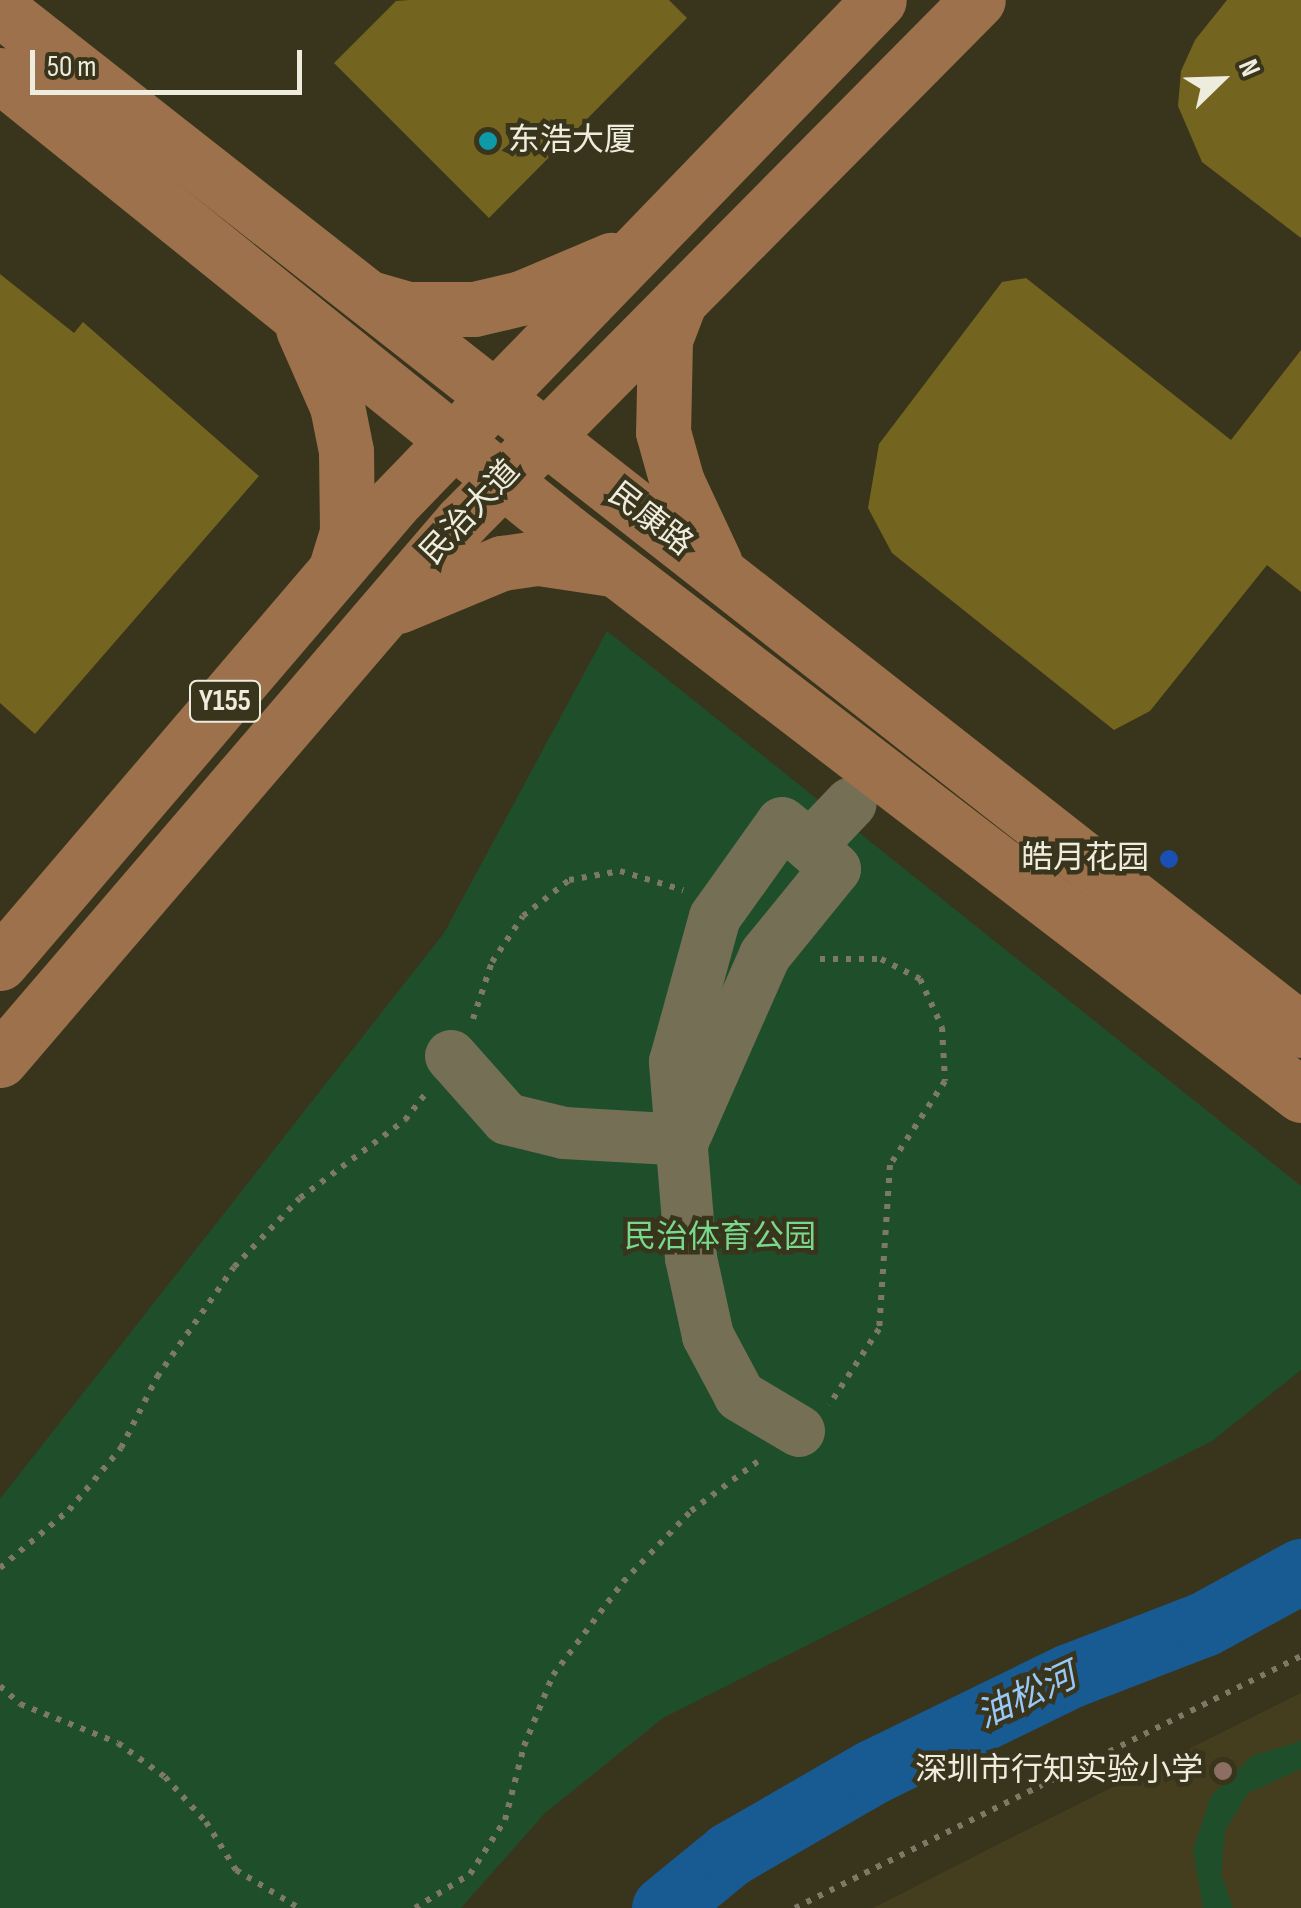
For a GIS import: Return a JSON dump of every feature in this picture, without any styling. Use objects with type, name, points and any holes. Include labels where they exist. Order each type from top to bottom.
[{"type":"main road","name":"民治大道","points":[[0,963],[451,440],[879,0]]},
{"type":"main road","name":"民治大道","points":[[0,1060],[374,620],[501,479],[978,0]]},
{"type":"main road","name":"民康路","points":[[0,9],[1301,1030]]},
{"type":"main road","name":"民康路","points":[[0,75],[451,440],[1301,1095]]},
{"type":"main road","points":[[362,296],[408,308],[474,309],[572,279],[654,230]]},
{"type":"main road","points":[[680,299],[665,340],[663,432],[695,528],[721,575]]},
{"type":"main road","points":[[297,318],[322,364],[346,451],[347,532],[334,573]]},
{"type":"main road","points":[[374,620],[502,563],[580,560],[620,571]]},
{"type":"main road","points":[[908,792],[942,748]]},
{"type":"street","points":[[799,1431],[740,1396],[708,1336],[691,1258],[684,1140],[765,955],[835,869],[810,846],[851,802]]},
{"type":"street","points":[[451,1056],[507,1119],[564,1133],[684,1140]]},
{"type":"path","points":[[0,1568],[69,1510],[121,1448],[158,1377],[234,1267],[300,1198],[405,1120],[476,1013],[492,962],[523,916],[569,880],[620,871],[666,880],[690,894]]},
{"type":"path","points":[[795,1908],[1301,1656]]},
{"type":"path","points":[[0,1686],[20,1704],[118,1743],[165,1777],[206,1822],[236,1870],[299,1908]]},
{"type":"shaded area","name":"深圳市行知实验小学","points":[[1301,1693],[1301,1908],[873,1908],[989,1849]]},
{"type":"green space","name":"民治体育公园","points":[[607,631],[1301,1186],[1301,1370],[1212,1441],[663,1718],[545,1813],[461,1908],[0,1908],[0,1499],[444,933]]},
{"type":"green space","points":[[1301,1741],[1301,1769],[1248,1793],[1225,1831],[1221,1874],[1233,1908],[1203,1908],[1193,1850],[1211,1796],[1252,1756]]},
{"type":"building","name":"东浩大厦","points":[[669,0],[687,18],[489,218],[334,63],[396,1]]},
{"type":"building","points":[[1227,0],[1301,0],[1301,238],[1202,162],[1178,106],[1181,71],[1195,40]]},
{"type":"building","points":[[0,274],[74,333],[83,322],[259,476],[35,734],[0,703]]},
{"type":"building","points":[[1026,278],[1231,440],[1301,350],[1301,592],[1267,565],[1150,711],[1114,730],[892,553],[868,508],[879,444],[1002,282]]},
{"type":"waterway","name":"油松河","points":[[664,1908],[730,1854],[872,1772],[1069,1676],[1204,1624],[1301,1571]]},
{"type":"place","name":"东浩大厦","points":[[488,141]]},
{"type":"place","name":"皓月花园","points":[[1169,859]]},
{"type":"place","name":"深圳市行知实验小学","points":[[1223,1771]]}]
